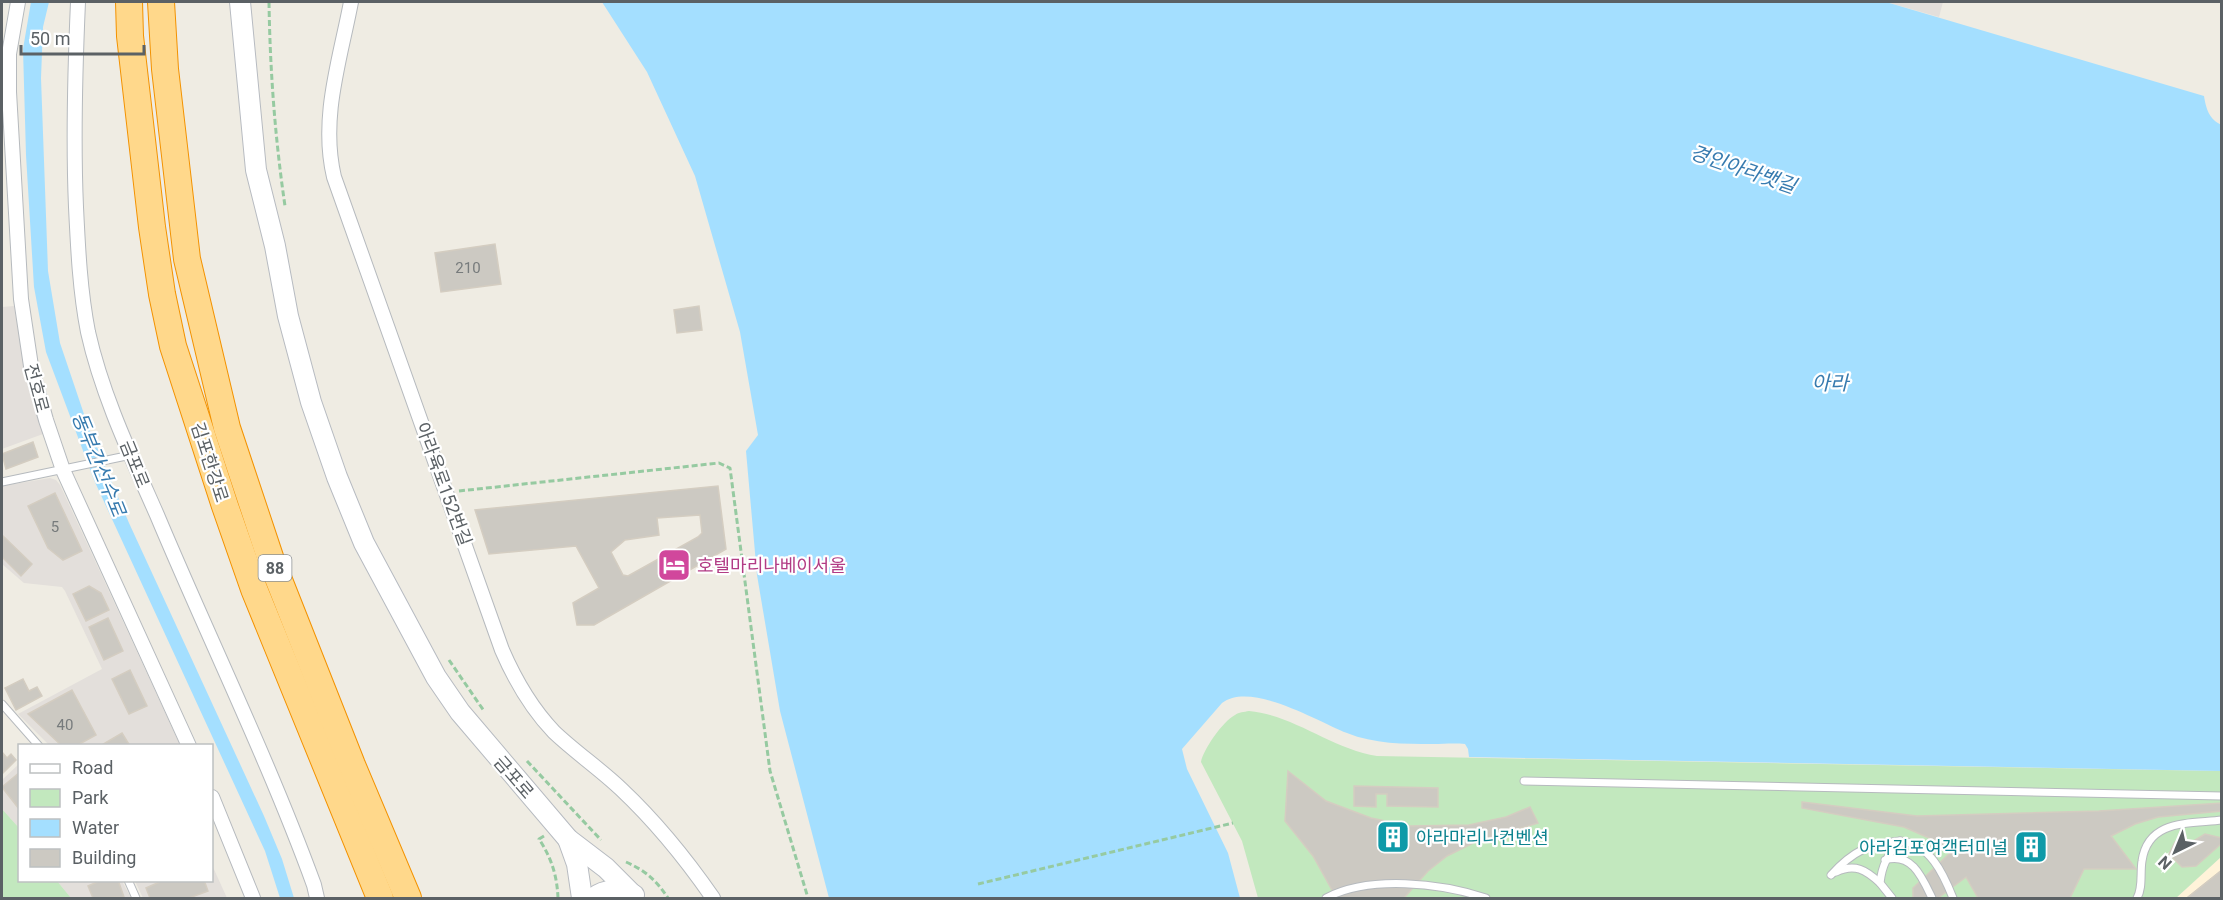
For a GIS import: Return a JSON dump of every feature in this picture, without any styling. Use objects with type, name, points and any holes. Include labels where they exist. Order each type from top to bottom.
[{"type":"highway","name":"김포한강로","points":[[129,2],[130,36],[152,227],[173,346],[254,589],[380,898]]},
{"type":"highway","name":"김포한강로","points":[[161,2],[165,69],[187,259],[226,428],[272,560],[408,898]]},
{"type":"main road","name":"금포로","points":[[240,2],[256,170],[275,246],[288,315],[311,402],[337,477],[364,543],[436,676],[460,712],[489,748],[568,838]]},
{"type":"main road","points":[[568,838],[606,868],[635,896]]},
{"type":"main road","points":[[568,838],[577,864],[582,898]]},
{"type":"main road","points":[[593,898],[607,891],[619,890],[635,896]]},
{"type":"street","name":"전호로","points":[[18,2],[9,54],[9,92],[21,299],[31,366],[46,420],[188,744]]},
{"type":"street","name":"금포로","points":[[78,2],[74,127],[78,243],[83,301],[96,360],[124,456],[272,776],[317,898]]},
{"type":"street","name":"아라육로152번길","points":[[351,2],[329,116],[328,144],[331,162],[502,650],[523,692],[554,731],[641,808],[683,857],[713,898]]},
{"type":"street","points":[[213,799],[253,898]]},
{"type":"lane","points":[[2,482],[124,456]]},
{"type":"lane","points":[[2,704],[37,744]]},
{"type":"lane","points":[[1524,781],[2222,796]]},
{"type":"lane","points":[[2137,898],[2140,892],[2143,855],[2155,834],[2172,826],[2222,820]]},
{"type":"lane","points":[[1880,883],[1885,860],[1900,841]]},
{"type":"lane","points":[[1892,898],[1870,873],[1856,867],[1850,867],[1831,875],[1843,862],[1861,849],[1882,843],[1911,842],[1927,853],[1953,898]]},
{"type":"lane","points":[[1885,860],[1900,858],[1906,860],[1919,875],[1932,898]]},
{"type":"lane","points":[[129,882],[136,898]]},
{"type":"lane","points":[[1326,898],[1343,891],[1390,884],[1453,889],[1486,898]]},
{"type":"path","points":[[269,2],[270,67],[286,215]]},
{"type":"path","points":[[447,492],[719,463],[730,468],[770,771],[808,898]]},
{"type":"path","points":[[446,656],[486,714]]},
{"type":"path","points":[[522,756],[605,844]]},
{"type":"path","points":[[978,884],[1233,823]]},
{"type":"path","points":[[539,839],[550,856],[557,879],[558,898]]},
{"type":"path","points":[[620,859],[657,881],[668,898]]},
{"type":"shaded area","points":[[1886,2],[1943,2],[1939,17]]},
{"type":"shaded area","points":[[14,306],[25,372],[43,434],[2,449],[2,307]]},
{"type":"shaded area","points":[[50,478],[56,480],[60,485],[180,744],[48,744],[18,714],[102,669],[62,587],[24,583],[2,564],[2,486]]},
{"type":"shaded area","points":[[18,765],[18,827],[2,809],[2,780]]},
{"type":"shaded area","points":[[2221,857],[2221,898],[2176,898]]},
{"type":"shaded area","points":[[213,867],[227,898],[143,898],[135,882],[213,882]]},
{"type":"shaded area","points":[[58,882],[123,882],[131,898],[71,898]]},
{"type":"green space","points":[[1249,711],[1282,719],[1344,747],[1377,756],[2221,771],[2221,857],[2176,898],[1258,898],[1242,841],[1201,762],[1209,743],[1219,729],[1230,718]]},
{"type":"green space","points":[[2,809],[18,827],[18,882],[58,882],[71,898],[2,898]]},
{"type":"water","name":"동부간선수로","points":[[31,2],[49,2],[43,27],[41,78],[48,271],[60,343],[88,426],[129,523],[264,816],[282,859],[294,898],[280,898],[265,851],[94,480],[46,352],[34,287],[26,155],[23,49]]},
{"type":"water","name":"아라","points":[[602,2],[1886,2],[2204,96],[2211,117],[2222,125],[2221,771],[1469,757],[1465,744],[1400,743],[1357,737],[1284,705],[1250,697],[1234,697],[1222,703],[1182,749],[1187,769],[1228,853],[1240,898],[829,898],[780,711],[757,575],[746,451],[758,435],[740,332],[695,176],[647,72]]},
{"type":"building","points":[[495,244],[501,284],[441,292],[435,253]]},
{"type":"building","points":[[699,306],[702,330],[677,333],[674,310]]},
{"type":"building","points":[[33,442],[38,457],[6,469],[2,454]]},
{"type":"building","name":"호텔마리나베이서울","points":[[718,486],[726,549],[594,625],[577,625],[573,603],[599,588],[576,546],[489,554],[475,510]],"holes":[[[700,515],[702,533],[628,576],[623,575],[611,552],[625,540],[659,535],[657,518]]]},
{"type":"building","points":[[55,493],[82,551],[63,560],[48,548],[28,506]]},
{"type":"building","points":[[2,535],[32,564],[21,576],[2,557]]},
{"type":"building","points":[[89,586],[101,593],[109,610],[86,621],[73,594]]},
{"type":"building","points":[[108,618],[123,651],[104,660],[89,627]]},
{"type":"building","points":[[130,670],[147,706],[129,714],[112,679]]},
{"type":"building","points":[[23,679],[29,691],[37,687],[42,696],[16,710],[5,688]]},
{"type":"building","points":[[72,690],[96,735],[80,744],[60,744],[28,714]]},
{"type":"building","points":[[122,733],[129,744],[103,744]]},
{"type":"building","points":[[2,752],[7,758],[11,754],[16,760],[2,774]]},
{"type":"building","name":"아라마리나컨벤션","points":[[1288,771],[1326,801],[1371,818],[1409,826],[1469,825],[1506,817],[1530,807],[1538,823],[1475,842],[1447,856],[1428,871],[1404,898],[1335,898],[1313,856],[1285,821]]},
{"type":"building","points":[[18,774],[18,808],[2,787]]},
{"type":"building","points":[[1354,786],[1438,788],[1438,807],[1387,806],[1387,794],[1376,794],[1376,807],[1354,806]]},
{"type":"building","name":"아라김포여객터미널","points":[[1802,802],[1917,816],[2099,811],[2222,803],[2222,811],[2158,817],[2135,824],[2111,836],[2136,869],[2084,869],[2070,898],[1978,898],[1966,877],[1938,898],[1913,898],[1913,888],[1950,853],[1936,841],[1904,827],[1802,808]]},
{"type":"building","points":[[2205,834],[2222,838],[2222,843],[2196,866],[2182,867],[2169,854],[2175,842],[2192,842]]},
{"type":"building","points":[[2222,870],[2222,898],[2187,898]]},
{"type":"building","points":[[2222,870],[2222,898],[2187,898]]},
{"type":"building","points":[[97,882],[119,882],[124,897],[93,898],[88,886]]},
{"type":"building","points":[[160,882],[205,882],[208,891],[189,898],[150,898],[146,888]]},
{"type":"place","name":"호텔마리나베이서울","points":[[674,565]]},
{"type":"place","name":"아라마리나컨벤션","points":[[1393,837]]},
{"type":"place","name":"아라김포여객터미널","points":[[2031,847]]},
{"type":"water label","name":"경인아라뱃길","points":[[1743,169]]}]
